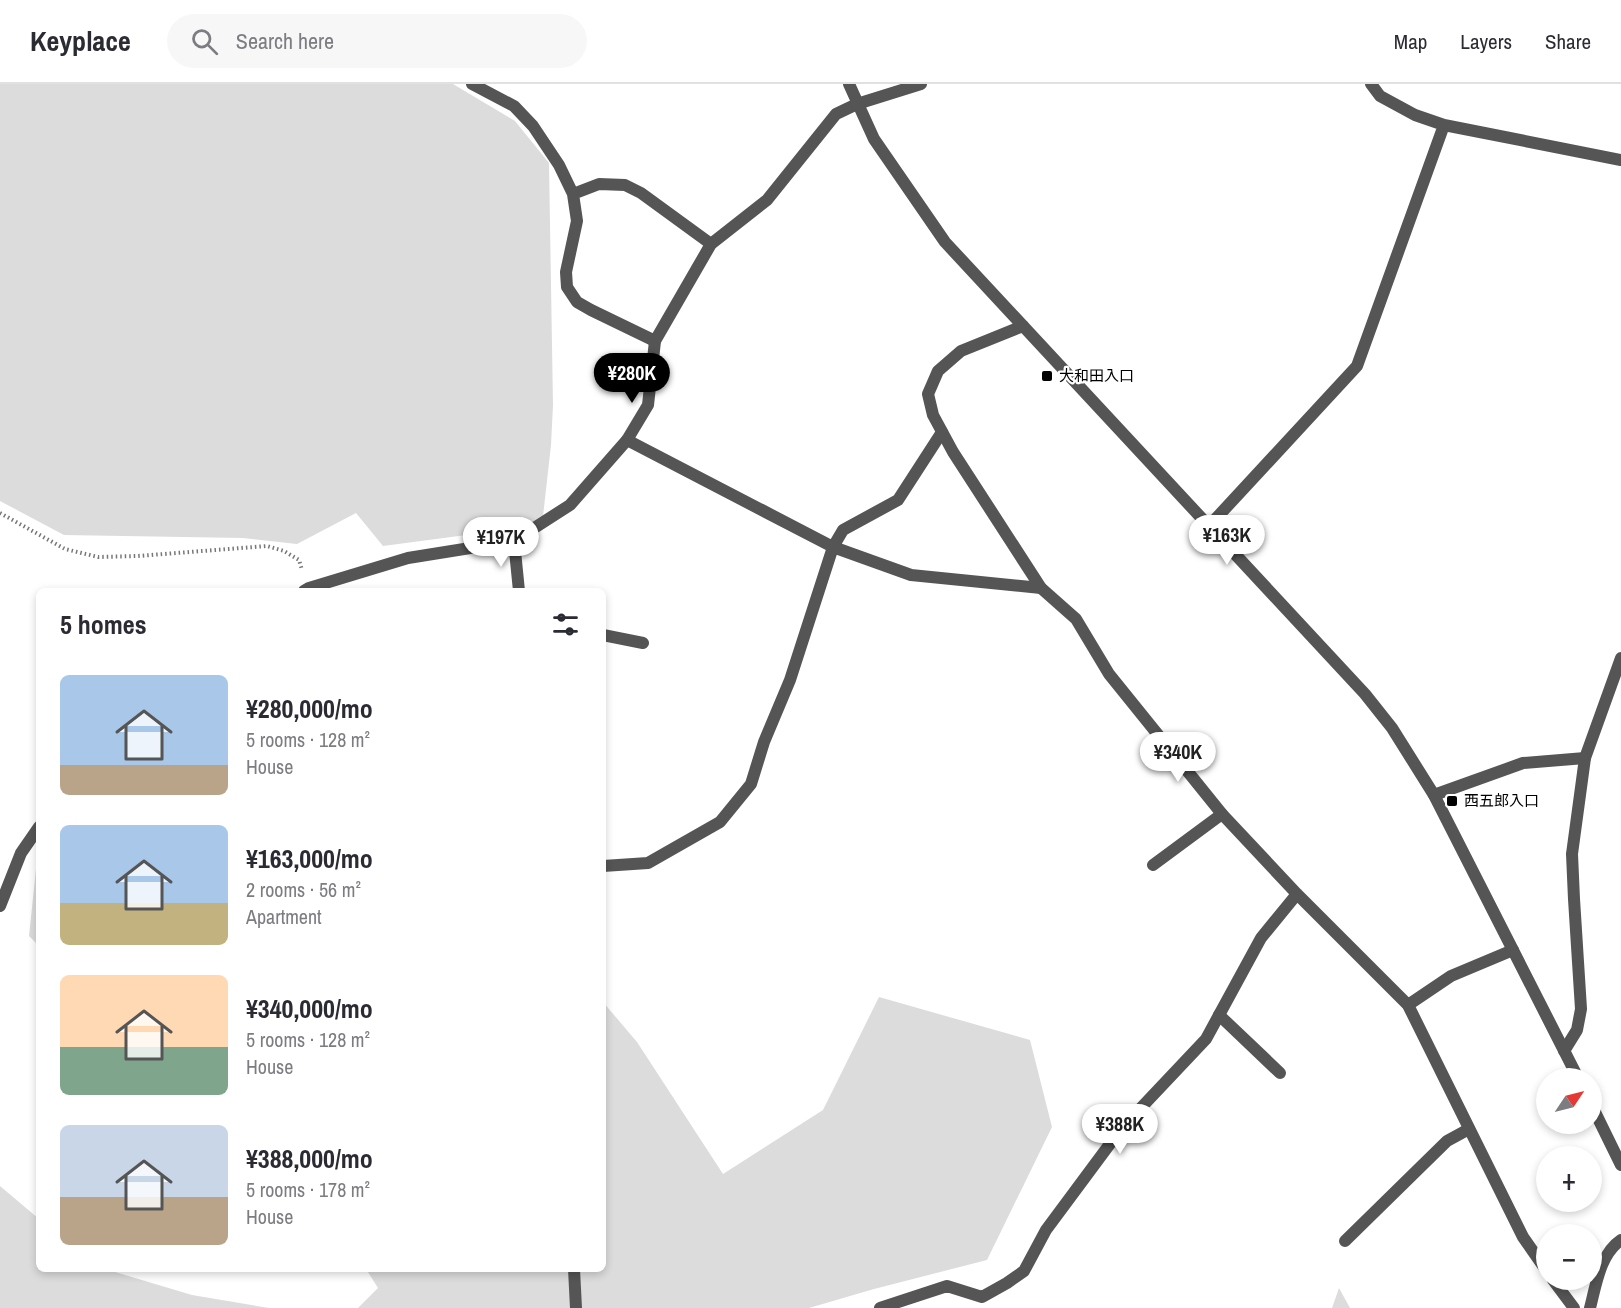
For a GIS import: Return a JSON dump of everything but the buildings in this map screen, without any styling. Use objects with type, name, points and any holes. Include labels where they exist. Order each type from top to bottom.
[{"type":"street","points":[[472,84],[514,106],[533,126],[559,165],[573,194],[577,221],[566,273],[567,287],[577,302],[655,341]]},
{"type":"street","points":[[849,84],[874,139],[945,242],[1365,694],[1392,728],[1434,795],[1573,1068]]},
{"type":"street","points":[[309,588],[408,558],[514,542],[570,505],[627,440],[648,405],[655,341],[711,244],[767,200],[836,114],[857,104],[921,84]]},
{"type":"street","points":[[1371,84],[1380,96],[1415,116],[1443,125],[1621,160]]},
{"type":"street","points":[[1209,526],[1357,366],[1443,125]]},
{"type":"street","points":[[573,194],[599,184],[625,185],[641,193],[711,244]]},
{"type":"street","points":[[1023,326],[962,351],[938,371],[928,394],[933,415],[953,452],[1041,588],[1076,619],[1108,674],[1222,814],[1297,894],[1408,1005],[1523,1237],[1536,1256]]},
{"type":"street","points":[[606,866],[648,863],[720,822],[751,784],[764,742],[790,680],[833,547],[843,530],[898,500],[942,432]]},
{"type":"street","points":[[627,440],[833,547],[911,575],[1041,588]]},
{"type":"street","points":[[514,542],[519,588]]},
{"type":"street","points":[[606,636],[644,643]]},
{"type":"street","points":[[1564,1051],[1577,1030],[1581,1009],[1572,854],[1585,758],[1621,658]]},
{"type":"street","points":[[1434,795],[1523,763],[1585,758]]},
{"type":"street","points":[[1153,865],[1222,814]]},
{"type":"street","points":[[0,906],[21,854],[36,832]]},
{"type":"street","points":[[880,1308],[947,1286],[984,1302],[1024,1271],[1046,1230],[1121,1128],[1206,1039],[1261,938],[1297,894]]},
{"type":"street","points":[[1408,1005],[1451,976],[1512,950]]},
{"type":"street","points":[[1219,1015],[1280,1073]]},
{"type":"street","points":[[1602,1126],[1621,1165]]},
{"type":"street","points":[[1345,1241],[1448,1141],[1469,1129]]},
{"type":"street","points":[[1590,1308],[1602,1265],[1616,1243],[1621,1240]]},
{"type":"street","points":[[574,1272],[576,1308]]},
{"type":"street","points":[[1560,1290],[1574,1308]]},
{"type":"path","points":[[0,513],[65,549],[98,557],[267,546],[284,551],[299,560],[306,588]]},
{"type":"shaded area","points":[[0,84],[453,84],[515,121],[549,163],[553,405],[542,525],[383,546],[356,513],[297,544],[243,538],[64,535],[0,501]]},
{"type":"shaded area","points":[[36,869],[36,943],[29,936]]},
{"type":"shaded area","points":[[879,997],[1030,1040],[1052,1127],[987,1260],[809,1308],[358,1308],[378,1288],[368,1272],[606,1272],[606,1006],[637,1042],[723,1174],[823,1110]]},
{"type":"shaded area","points":[[0,1186],[36,1216],[36,1272],[115,1272],[192,1295],[269,1308],[0,1308]]},
{"type":"shaded area","points":[[1339,1288],[1350,1308],[1332,1308]]},
{"type":"place","name":"大和田入口","points":[[1047,376]]},
{"type":"place","name":"西五郎入口","points":[[1452,801]]}]
